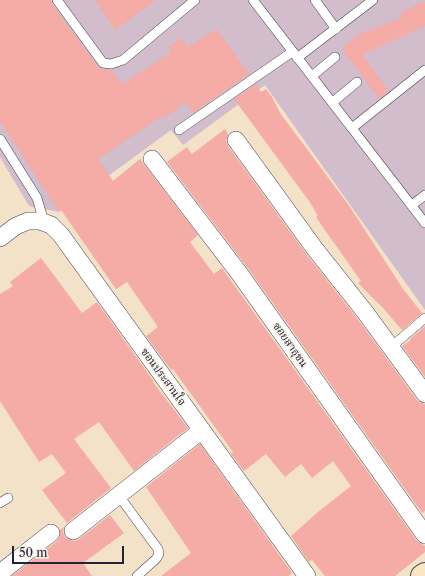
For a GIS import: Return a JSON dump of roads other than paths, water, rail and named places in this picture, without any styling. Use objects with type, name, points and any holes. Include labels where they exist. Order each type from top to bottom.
[{"type":"street","points":[[236,140],[425,394]]},
{"type":"street","name":"ซอยสาธุชน","points":[[152,158],[239,273],[425,535]]},
{"type":"street","points":[[0,238],[16,226],[28,221],[44,222]]},
{"type":"street","name":"ซอนประสานใจ","points":[[44,222],[51,225],[61,235],[307,576]]},
{"type":"street","points":[[73,531],[202,430]]},
{"type":"street","points":[[0,572],[51,533]]},
{"type":"lane","points":[[58,0],[103,63],[111,64],[124,60],[194,0]]},
{"type":"lane","points":[[253,0],[425,223]]},
{"type":"lane","points":[[315,0],[336,29]]},
{"type":"lane","points":[[179,130],[336,29],[368,2]]},
{"type":"lane","points":[[312,76],[335,57]]},
{"type":"lane","points":[[352,128],[425,70]]},
{"type":"lane","points":[[333,102],[357,82]]},
{"type":"lane","points":[[0,139],[37,198],[44,222]]},
{"type":"lane","points":[[412,205],[425,195]]},
{"type":"lane","points":[[390,348],[425,318]]},
{"type":"lane","points":[[119,496],[158,549],[156,559],[136,576]]},
{"type":"lane","points":[[0,503],[8,498]]}]
